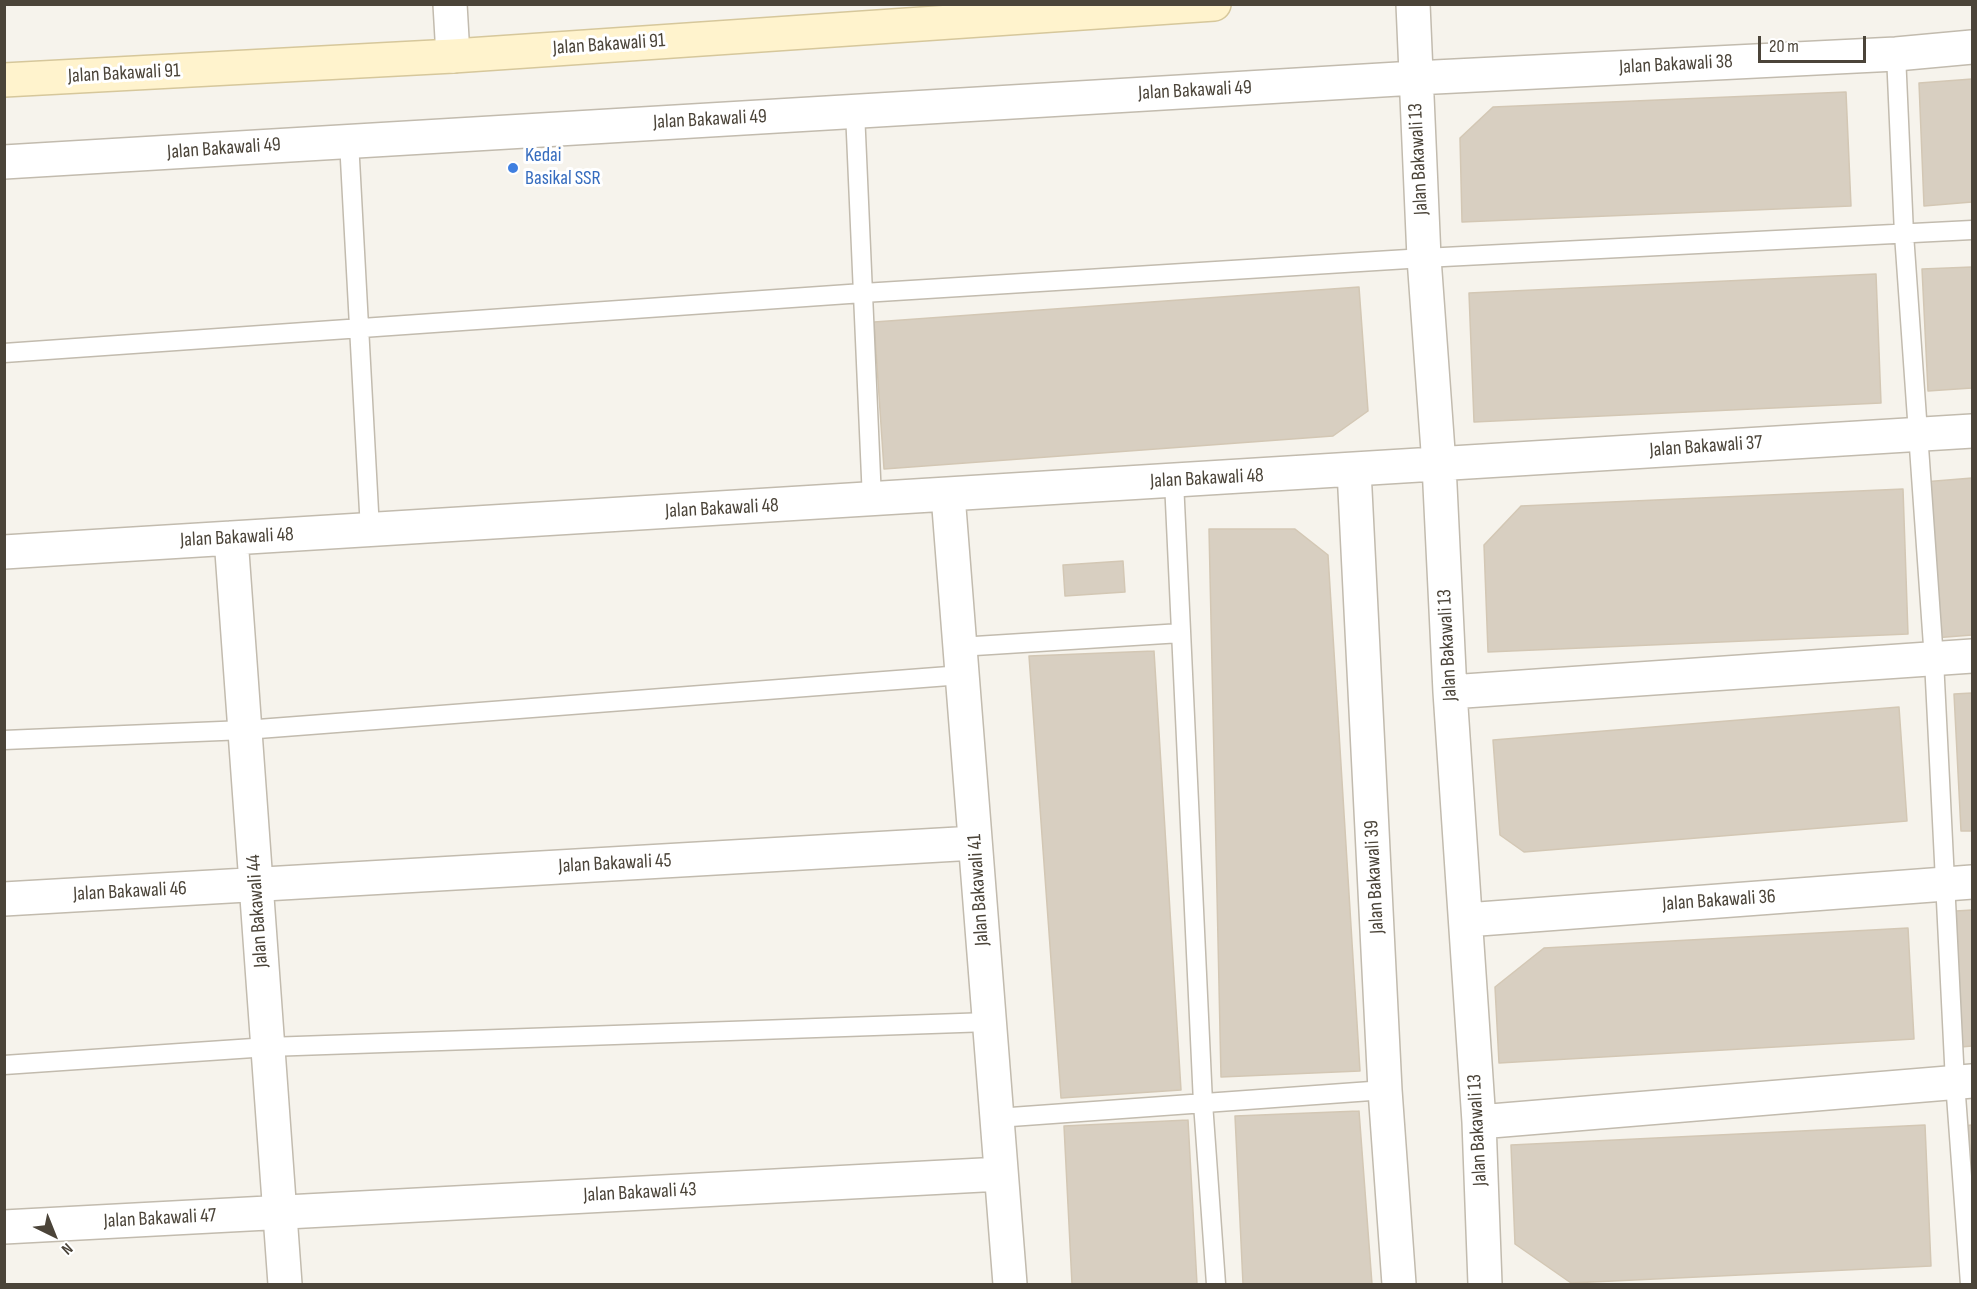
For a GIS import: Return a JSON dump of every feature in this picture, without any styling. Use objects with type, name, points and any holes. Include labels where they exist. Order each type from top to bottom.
[{"type":"main road","name":"Jalan Bakawali 91","points":[[4,80],[453,56],[1214,4]]},
{"type":"street","points":[[450,4],[453,56]]},
{"type":"street","name":"Jalan Bakawali 13","points":[[1413,4],[1414,78],[1424,258],[1439,465],[1450,692],[1479,1122],[1485,1284]]},
{"type":"street","name":"Jalan Bakawali 38","points":[[1414,78],[1896,54],[1972,47]]},
{"type":"street","name":"Jalan Bakawali 49","points":[[4,162],[1414,78]]},
{"type":"street","name":"Jalan Bakawali 37","points":[[1439,465],[1972,430]]},
{"type":"street","name":"Jalan Bakawali 48","points":[[4,552],[1439,465]]},
{"type":"street","name":"Jalan Bakawali 39","points":[[1354,470],[1385,1090],[1399,1284]]},
{"type":"street","name":"Jalan Bakawali 41","points":[[948,495],[1010,1284]]},
{"type":"street","name":"Jalan Bakawali 44","points":[[231,538],[285,1284]]},
{"type":"street","points":[[1450,692],[1972,656]]},
{"type":"street","name":"Jalan Bakawali 45","points":[[256,886],[975,843]]},
{"type":"street","name":"Jalan Bakawali 36","points":[[1466,920],[1958,883]]},
{"type":"street","name":"Jalan Bakawali 46","points":[[4,899],[256,886]]},
{"type":"street","points":[[1479,1122],[1964,1081]]},
{"type":"street","name":"Jalan Bakawali 43","points":[[280,1213],[1001,1174]]},
{"type":"street","name":"Jalan Bakawali 47","points":[[4,1227],[280,1213]]},
{"type":"lane","points":[[1896,54],[1904,234],[1934,660],[1958,883],[1970,1284]]},
{"type":"lane","points":[[855,111],[872,500]]},
{"type":"lane","points":[[349,141],[370,530]]},
{"type":"lane","points":[[4,353],[863,293],[1424,258],[1972,230]]},
{"type":"lane","points":[[1174,481],[1203,1103],[1216,1284]]},
{"type":"lane","points":[[4,740],[245,730],[960,661],[1181,633]]},
{"type":"lane","points":[[4,1065],[268,1047],[989,1022]]},
{"type":"lane","points":[[997,1118],[1385,1090]]},
{"type":"building","points":[[1972,79],[1972,202],[1924,206],[1919,83]]},
{"type":"building","points":[[1846,92],[1851,206],[1462,222],[1460,138],[1493,107]]},
{"type":"building","points":[[1972,267],[1972,388],[1928,391],[1922,269]]},
{"type":"building","points":[[1876,274],[1881,403],[1474,422],[1469,293]]},
{"type":"building","points":[[1359,287],[1368,411],[1333,436],[884,469],[874,322]]},
{"type":"building","points":[[1972,478],[1972,635],[1934,638],[1923,482]]},
{"type":"building","points":[[1903,489],[1908,634],[1488,652],[1484,545],[1521,506]]},
{"type":"building","points":[[1209,529],[1295,529],[1328,555],[1360,1071],[1221,1077]]},
{"type":"building","points":[[1123,561],[1125,592],[1065,596],[1063,565]]},
{"type":"building","points":[[1154,651],[1181,1090],[1061,1098],[1029,656]]},
{"type":"building","points":[[1972,693],[1972,831],[1961,831],[1954,694]]},
{"type":"building","points":[[1899,707],[1907,821],[1524,852],[1500,835],[1493,740]]},
{"type":"building","points":[[1972,910],[1972,1046],[1961,1047],[1956,911]]},
{"type":"building","points":[[1908,928],[1914,1039],[1499,1063],[1495,987],[1544,948]]},
{"type":"building","points":[[1359,1111],[1372,1284],[1243,1284],[1235,1116]]},
{"type":"building","points":[[1188,1120],[1197,1284],[1072,1284],[1064,1126]]},
{"type":"building","points":[[1925,1125],[1931,1266],[1571,1283],[1515,1244],[1511,1145]]},
{"type":"building","points":[[1972,1125],[1972,1263],[1962,1126]]},
{"type":"place","name":"Kedai Basikal SSR","points":[[513,168]]}]
